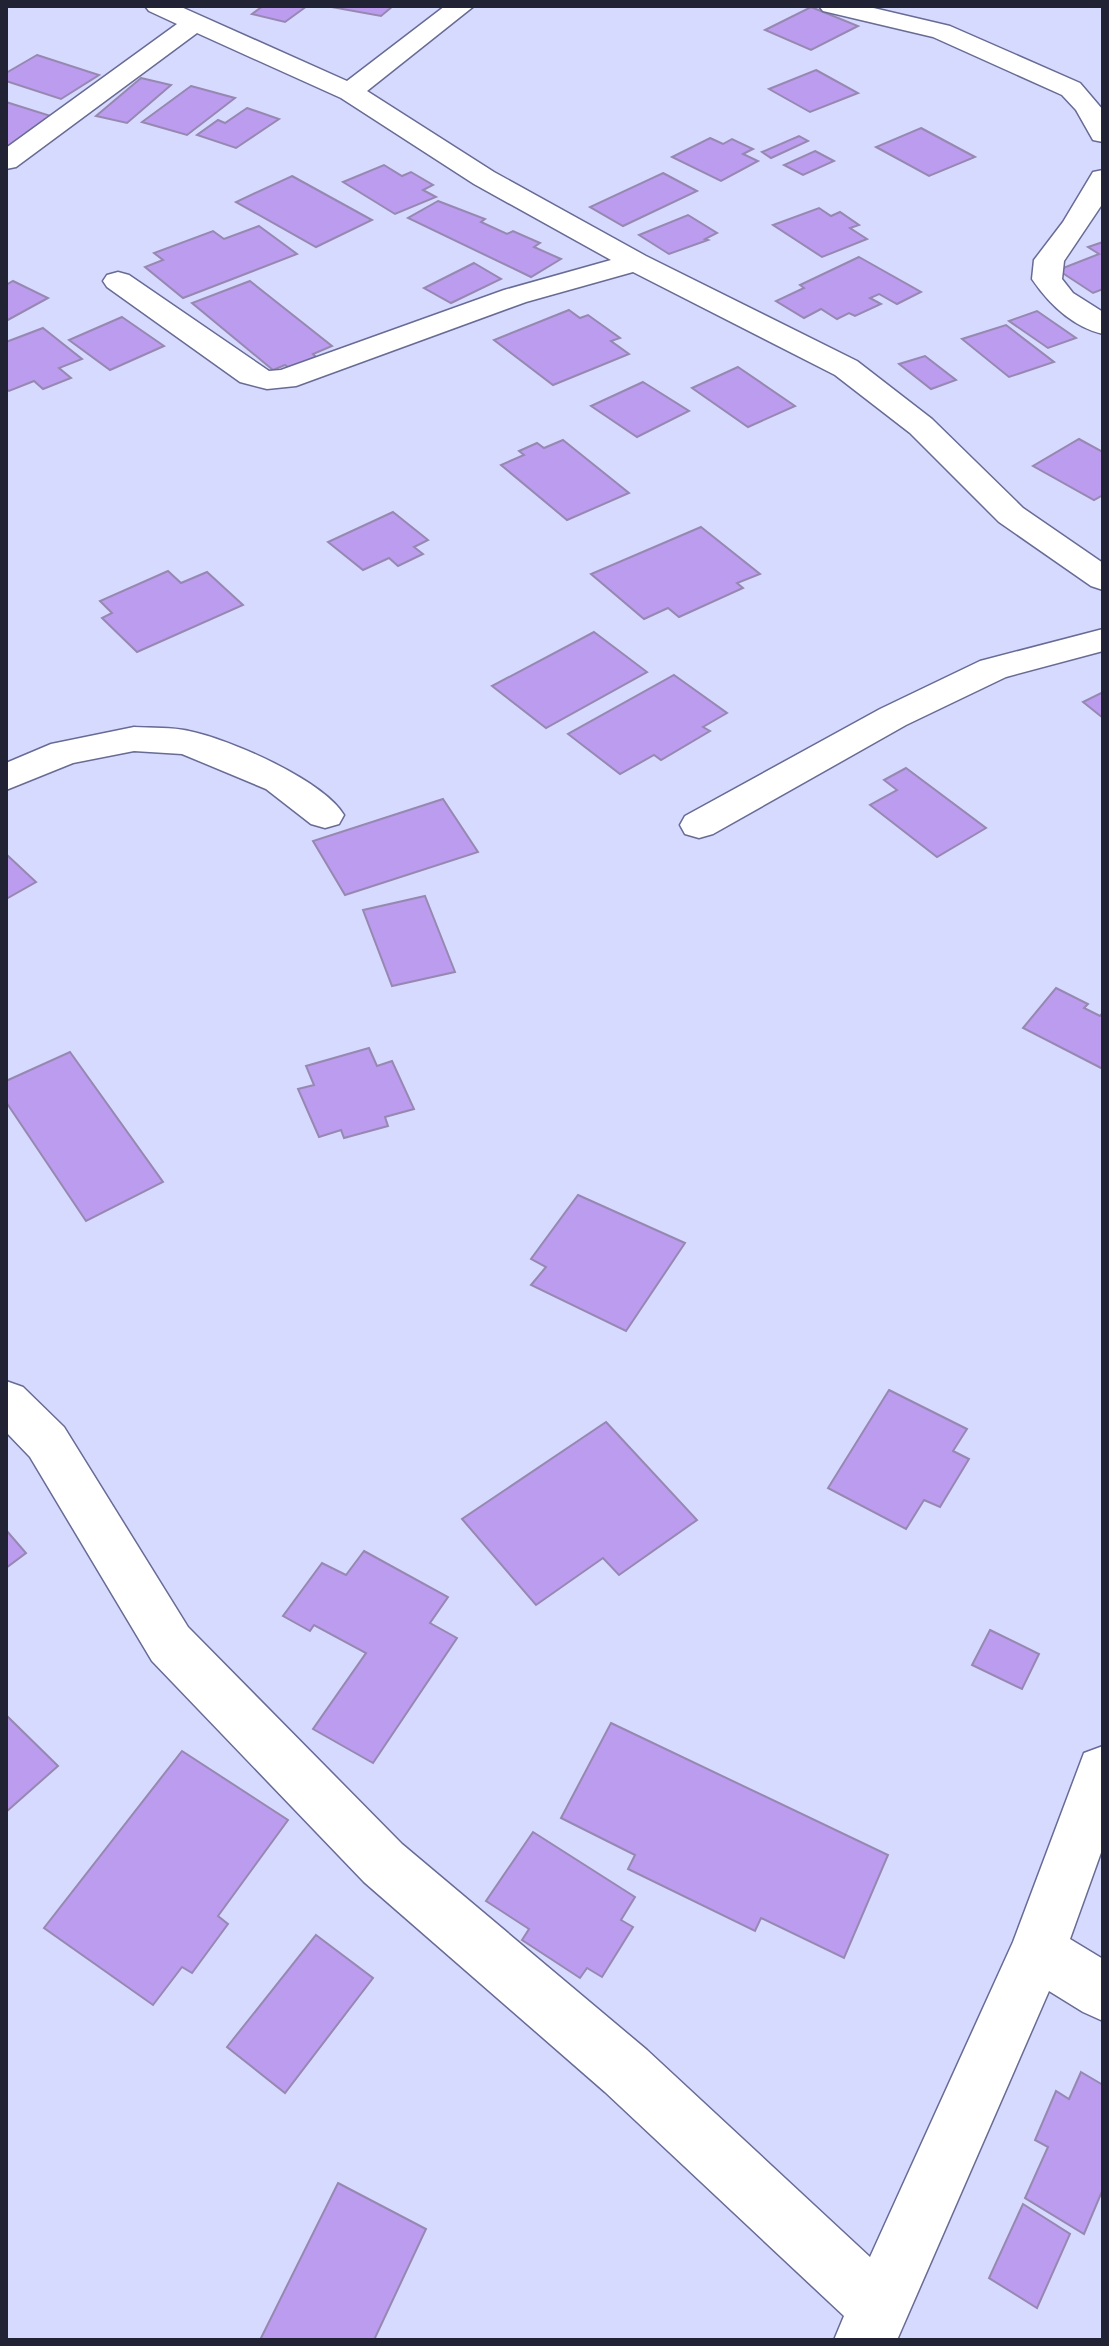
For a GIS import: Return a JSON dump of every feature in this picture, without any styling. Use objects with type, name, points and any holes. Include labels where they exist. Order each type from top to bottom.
[{"type":"street","points":[[158,6],[350,92],[484,178],[636,262],[846,368],[921,426],[1011,515],[1103,579]]},
{"type":"street","points":[[350,92],[461,6]]},
{"type":"street","points":[[832,6],[941,31],[997,54],[1071,89],[1087,106],[1103,134]]},
{"type":"street","points":[[6,161],[196,22]]},
{"type":"street","points":[[1103,178],[1076,225],[1049,260],[1047,279],[1062,299],[1103,325]]},
{"type":"street","points":[[118,281],[251,375],[267,380],[285,379],[515,296],[636,262]]},
{"type":"street","points":[[699,825],[893,717],[993,669],[1103,640]]},
{"type":"street","points":[[6,777],[64,753],[106,744],[134,739],[187,742],[279,780],[325,815]]},
{"type":"street","points":[[6,1401],[47,1442],[170,1644],[383,1863],[626,2071],[872,2324],[1038,1951],[1103,1771]]},
{"type":"street","points":[[1038,1951],[1103,1992]]},
{"type":"building","points":[[263,6],[307,6],[285,22],[252,14]]},
{"type":"building","points":[[326,6],[393,6],[381,16]]},
{"type":"building","points":[[811,7],[858,26],[811,50],[765,30]]},
{"type":"building","points":[[37,55],[99,75],[61,99],[6,81],[6,73]]},
{"type":"building","points":[[816,70],[858,93],[810,112],[769,89]]},
{"type":"building","points":[[141,78],[171,85],[127,123],[96,116]]},
{"type":"building","points":[[191,86],[235,98],[187,135],[142,122]]},
{"type":"building","points":[[6,102],[54,117],[6,148]]},
{"type":"building","points":[[247,108],[279,119],[236,148],[197,135],[218,120],[225,123]]},
{"type":"building","points":[[921,128],[975,157],[929,176],[876,147]]},
{"type":"building","points":[[799,136],[808,141],[771,158],[762,152]]},
{"type":"building","points":[[710,138],[723,144],[732,139],[753,149],[743,154],[758,161],[721,181],[672,157]]},
{"type":"building","points":[[815,151],[834,161],[803,175],[784,165]]},
{"type":"building","points":[[384,165],[402,176],[411,172],[433,185],[423,190],[436,197],[395,214],[343,182]]},
{"type":"building","points":[[663,173],[697,191],[623,226],[590,207]]},
{"type":"building","points":[[292,176],[372,220],[316,247],[236,202]]},
{"type":"building","points":[[438,201],[485,219],[481,222],[507,234],[513,231],[540,243],[534,247],[561,259],[531,277],[408,218]]},
{"type":"building","points":[[819,208],[831,216],[840,212],[859,225],[850,228],[867,239],[822,257],[773,225]]},
{"type":"building","points":[[688,215],[717,233],[705,239],[708,240],[669,254],[639,235]]},
{"type":"building","points":[[259,226],[297,254],[183,298],[145,267],[163,260],[154,253],[213,231],[224,239]]},
{"type":"building","points":[[1103,242],[1103,289],[1093,293],[1058,270],[1099,254],[1088,247]]},
{"type":"building","points":[[859,257],[921,292],[897,304],[879,294],[870,298],[881,304],[855,316],[849,313],[837,319],[821,309],[804,318],[776,301],[804,288],[800,285]]},
{"type":"building","points":[[474,263],[501,279],[451,303],[424,288]]},
{"type":"building","points":[[13,281],[48,298],[6,321],[6,285]]},
{"type":"building","points":[[250,281],[332,346],[313,354],[316,357],[289,368],[285,365],[273,370],[192,303]]},
{"type":"building","points":[[569,310],[580,318],[588,315],[620,338],[611,341],[629,354],[553,385],[494,340]]},
{"type":"building","points":[[1037,311],[1076,338],[1048,348],[1009,321]]},
{"type":"building","points":[[122,317],[164,346],[110,370],[69,340]]},
{"type":"building","points":[[1006,325],[1054,362],[1009,377],[962,339]]},
{"type":"building","points":[[43,328],[82,359],[59,368],[71,378],[43,389],[34,381],[9,391],[6,389],[6,342]]},
{"type":"building","points":[[925,356],[956,380],[931,389],[899,364]]},
{"type":"building","points":[[738,367],[795,406],[748,427],[692,388]]},
{"type":"building","points":[[643,382],[689,411],[637,437],[591,406]]},
{"type":"building","points":[[1079,439],[1103,452],[1103,495],[1094,500],[1033,466]]},
{"type":"building","points":[[563,440],[629,493],[567,520],[501,465],[524,455],[519,451],[537,443],[544,448]]},
{"type":"building","points":[[393,512],[428,540],[414,547],[423,554],[398,566],[389,558],[363,570],[328,542]]},
{"type":"building","points":[[701,527],[760,574],[737,583],[743,588],[679,617],[668,608],[644,619],[591,574]]},
{"type":"building","points":[[168,571],[181,583],[207,572],[243,605],[137,652],[102,618],[112,613],[100,601]]},
{"type":"building","points":[[594,632],[647,672],[546,728],[492,686]]},
{"type":"building","points":[[674,675],[727,713],[703,727],[710,731],[661,760],[654,755],[620,774],[568,734]]},
{"type":"building","points":[[1103,692],[1103,718],[1083,702]]},
{"type":"building","points":[[906,768],[986,828],[937,857],[870,805],[897,790],[884,780]]},
{"type":"building","points":[[443,799],[478,852],[345,895],[313,841]]},
{"type":"building","points":[[6,854],[36,882],[6,899]]},
{"type":"building","points":[[425,896],[455,972],[392,986],[363,910]]},
{"type":"building","points":[[1056,988],[1088,1004],[1084,1008],[1100,1016],[1103,1012],[1103,1069],[1023,1028]]},
{"type":"building","points":[[369,1048],[377,1066],[392,1061],[414,1109],[385,1117],[388,1126],[344,1138],[341,1130],[319,1137],[298,1089],[314,1085],[306,1066]]},
{"type":"building","points":[[70,1052],[163,1182],[86,1221],[6,1102],[6,1081]]},
{"type":"building","points":[[578,1195],[685,1243],[626,1331],[531,1285],[546,1267],[531,1259]]},
{"type":"building","points":[[889,1390],[967,1429],[953,1451],[969,1459],[940,1507],[924,1500],[906,1529],[828,1488]]},
{"type":"building","points":[[606,1422],[697,1520],[619,1575],[603,1558],[536,1605],[462,1519]]},
{"type":"building","points":[[6,1530],[26,1553],[6,1568]]},
{"type":"building","points":[[364,1551],[448,1597],[430,1623],[457,1638],[373,1763],[313,1729],[366,1653],[314,1625],[310,1631],[283,1616],[322,1563],[346,1575]]},
{"type":"building","points":[[990,1630],[1039,1654],[1022,1689],[972,1665]]},
{"type":"building","points":[[6,1715],[58,1766],[6,1812]]},
{"type":"building","points":[[611,1723],[888,1855],[844,1958],[761,1918],[755,1931],[628,1869],[635,1855],[561,1818]]},
{"type":"building","points":[[182,1751],[288,1820],[218,1916],[228,1924],[192,1973],[182,1967],[153,2005],[44,1928]]},
{"type":"building","points":[[533,1832],[635,1897],[621,1920],[633,1927],[602,1977],[587,1968],[580,1978],[522,1940],[529,1929],[486,1901]]},
{"type":"building","points":[[316,1935],[373,1978],[285,2093],[227,2047]]},
{"type":"building","points":[[1081,2072],[1103,2085],[1103,2189],[1084,2234],[1025,2198],[1048,2147],[1035,2140],[1056,2091],[1069,2099]]},
{"type":"building","points":[[338,2183],[426,2229],[374,2340],[260,2340]]},
{"type":"building","points":[[1023,2204],[1070,2234],[1037,2308],[989,2278]]}]
